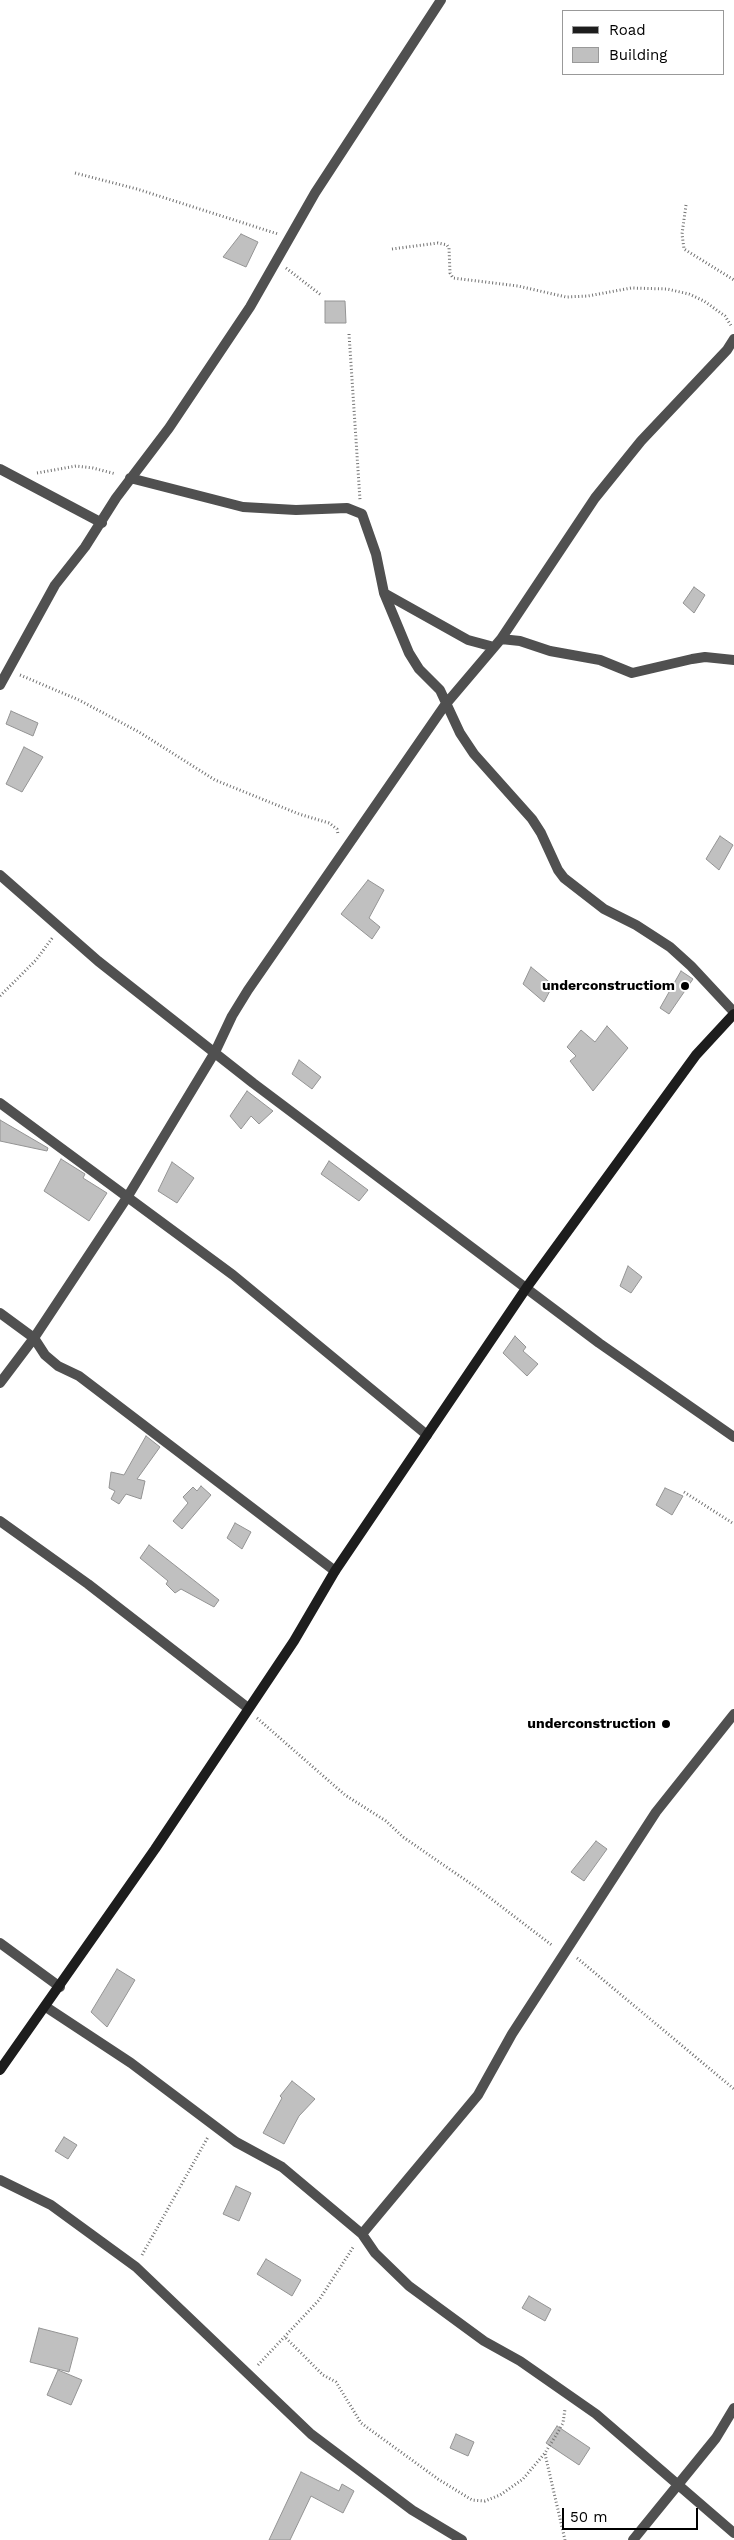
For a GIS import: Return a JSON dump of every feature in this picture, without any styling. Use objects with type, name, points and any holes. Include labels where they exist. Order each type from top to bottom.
[{"type":"street","points":[[0,685],[55,585],[102,522],[130,478],[169,428],[250,307],[290,237],[352,136],[440,0]]},
{"type":"street","points":[[0,1383],[34,1338],[128,1196],[215,1052],[232,1016],[248,990],[445,705],[498,643],[595,498],[646,435],[727,350],[734,339]]},
{"type":"street","points":[[0,469],[102,522]]},
{"type":"street","points":[[0,2070],[60,1987],[294,1641],[335,1571],[527,1287],[696,1055],[734,1013],[691,966],[670,947],[636,925],[604,909],[564,878],[532,819],[474,754],[445,705],[440,690],[419,669],[409,653],[384,593],[376,554],[362,514],[347,508],[296,510],[243,507],[130,478]]},
{"type":"street","points":[[384,593],[468,640],[498,643],[520,641],[550,651],[600,660],[632,673],[705,657],[734,660]]},
{"type":"street","points":[[0,876],[58,928],[253,1083],[621,1359],[734,1437]]},
{"type":"street","points":[[0,1103],[233,1275],[426,1435]]},
{"type":"street","points":[[0,1313],[34,1338],[45,1355],[58,1366],[79,1376],[335,1571]]},
{"type":"street","points":[[0,1521],[88,1584],[248,1709]]},
{"type":"street","points":[[362,2234],[478,2095],[512,2034],[656,1812],[734,1714]]},
{"type":"street","points":[[0,1943],[60,1987]]},
{"type":"street","points":[[46,2007],[131,2063],[236,2142],[282,2167],[362,2234],[375,2253],[409,2286],[484,2341],[520,2361],[596,2414],[734,2533]]},
{"type":"street","points":[[0,2180],[51,2205],[136,2267],[311,2434],[412,2510],[462,2540]]},
{"type":"street","points":[[633,2540],[716,2438],[734,2408]]},
{"type":"path","points":[[75,173],[137,189],[290,237]]},
{"type":"path","points":[[686,205],[682,234],[686,253],[715,267],[734,280]]},
{"type":"path","points":[[392,249],[438,243],[446,245],[449,248],[450,273],[453,278],[518,286],[566,296],[588,296],[641,288],[667,289],[689,294],[725,316],[734,329]]},
{"type":"path","points":[[277,260],[321,296]]},
{"type":"path","points":[[349,334],[362,514]]},
{"type":"path","points":[[17,478],[76,466],[93,468],[130,478]]},
{"type":"path","points":[[9,671],[79,700],[139,732],[215,780],[299,814],[329,823],[337,829],[342,852]]},
{"type":"path","points":[[0,996],[36,960],[58,928]]},
{"type":"path","points":[[684,1492],[734,1524]]},
{"type":"path","points":[[248,1709],[345,1795],[386,1821],[409,1842],[477,1888],[565,1952],[734,2089]]},
{"type":"path","points":[[136,2267],[150,2238],[215,2125]]},
{"type":"path","points":[[249,2375],[286,2338],[319,2300],[362,2234]]},
{"type":"path","points":[[286,2338],[322,2375],[336,2382],[361,2423],[438,2479],[472,2500],[484,2501],[500,2495],[523,2479],[545,2453],[563,2423],[565,2410],[563,2392]]},
{"type":"path","points":[[545,2453],[564,2527],[565,2540]]},
{"type":"building","points":[[241,234],[258,242],[246,267],[223,257]]},
{"type":"building","points":[[325,301],[345,301],[346,323],[325,323]]},
{"type":"building","points":[[694,587],[705,595],[694,613],[683,603]]},
{"type":"building","points":[[11,711],[38,723],[33,736],[6,724]]},
{"type":"building","points":[[24,747],[43,757],[22,792],[6,784]]},
{"type":"building","points":[[720,836],[733,845],[719,870],[706,859]]},
{"type":"building","points":[[368,880],[384,890],[369,918],[380,927],[372,939],[341,914]]},
{"type":"building","points":[[531,967],[553,985],[544,1002],[523,984]]},
{"type":"building","name":"underconstructiom","points":[[681,971],[693,979],[669,1014],[660,1008]]},
{"type":"building","points":[[607,1026],[628,1048],[593,1091],[570,1061],[576,1056],[567,1047],[581,1030],[595,1042]]},
{"type":"building","points":[[299,1060],[321,1077],[312,1089],[292,1074]]},
{"type":"building","points":[[247,1091],[273,1111],[259,1124],[251,1116],[241,1129],[230,1116]]},
{"type":"building","points":[[0,1120],[48,1148],[47,1151],[0,1141]]},
{"type":"building","points":[[61,1159],[85,1174],[83,1178],[107,1193],[89,1221],[44,1191]]},
{"type":"building","points":[[329,1161],[368,1190],[359,1201],[321,1174]]},
{"type":"building","points":[[172,1162],[194,1178],[177,1203],[158,1191]]},
{"type":"building","points":[[628,1266],[642,1277],[631,1293],[620,1286]]},
{"type":"building","points":[[515,1336],[526,1347],[523,1351],[538,1364],[527,1376],[503,1353]]},
{"type":"building","points":[[146,1436],[160,1447],[137,1479],[145,1481],[141,1499],[126,1494],[119,1504],[111,1499],[115,1491],[109,1488],[111,1472],[124,1475]]},
{"type":"building","points":[[201,1486],[211,1495],[182,1529],[173,1521],[188,1503],[183,1497],[193,1487],[197,1491]]},
{"type":"building","points":[[665,1488],[683,1496],[672,1515],[656,1505]]},
{"type":"building","points":[[235,1523],[251,1532],[242,1549],[227,1538]]},
{"type":"building","points":[[149,1545],[219,1600],[214,1607],[181,1589],[175,1593],[166,1584],[168,1581],[140,1558]]},
{"type":"building","points":[[596,1841],[607,1849],[584,1881],[571,1872]]},
{"type":"building","points":[[117,1969],[135,1980],[107,2027],[91,2012]]},
{"type":"building","points":[[292,2081],[315,2099],[299,2116],[284,2144],[263,2133],[282,2098],[280,2096]]},
{"type":"building","points":[[64,2137],[77,2145],[68,2159],[55,2151]]},
{"type":"building","points":[[236,2186],[251,2193],[239,2221],[223,2214]]},
{"type":"building","points":[[266,2259],[301,2280],[292,2296],[257,2274]]},
{"type":"building","points":[[529,2296],[551,2309],[545,2321],[522,2308]]},
{"type":"building","points":[[39,2328],[78,2338],[69,2372],[30,2362]]},
{"type":"building","points":[[58,2370],[82,2380],[71,2405],[47,2395]]},
{"type":"building","points":[[557,2426],[590,2448],[579,2465],[546,2443]]},
{"type":"building","points":[[456,2434],[474,2442],[468,2456],[450,2448]]},
{"type":"building","points":[[301,2472],[339,2491],[342,2484],[354,2491],[343,2513],[311,2496],[290,2540],[269,2540]]},
{"type":"place","name":"underconstructiom","points":[[685,986]]},
{"type":"place","name":"underconstruction","points":[[666,1724]]}]
